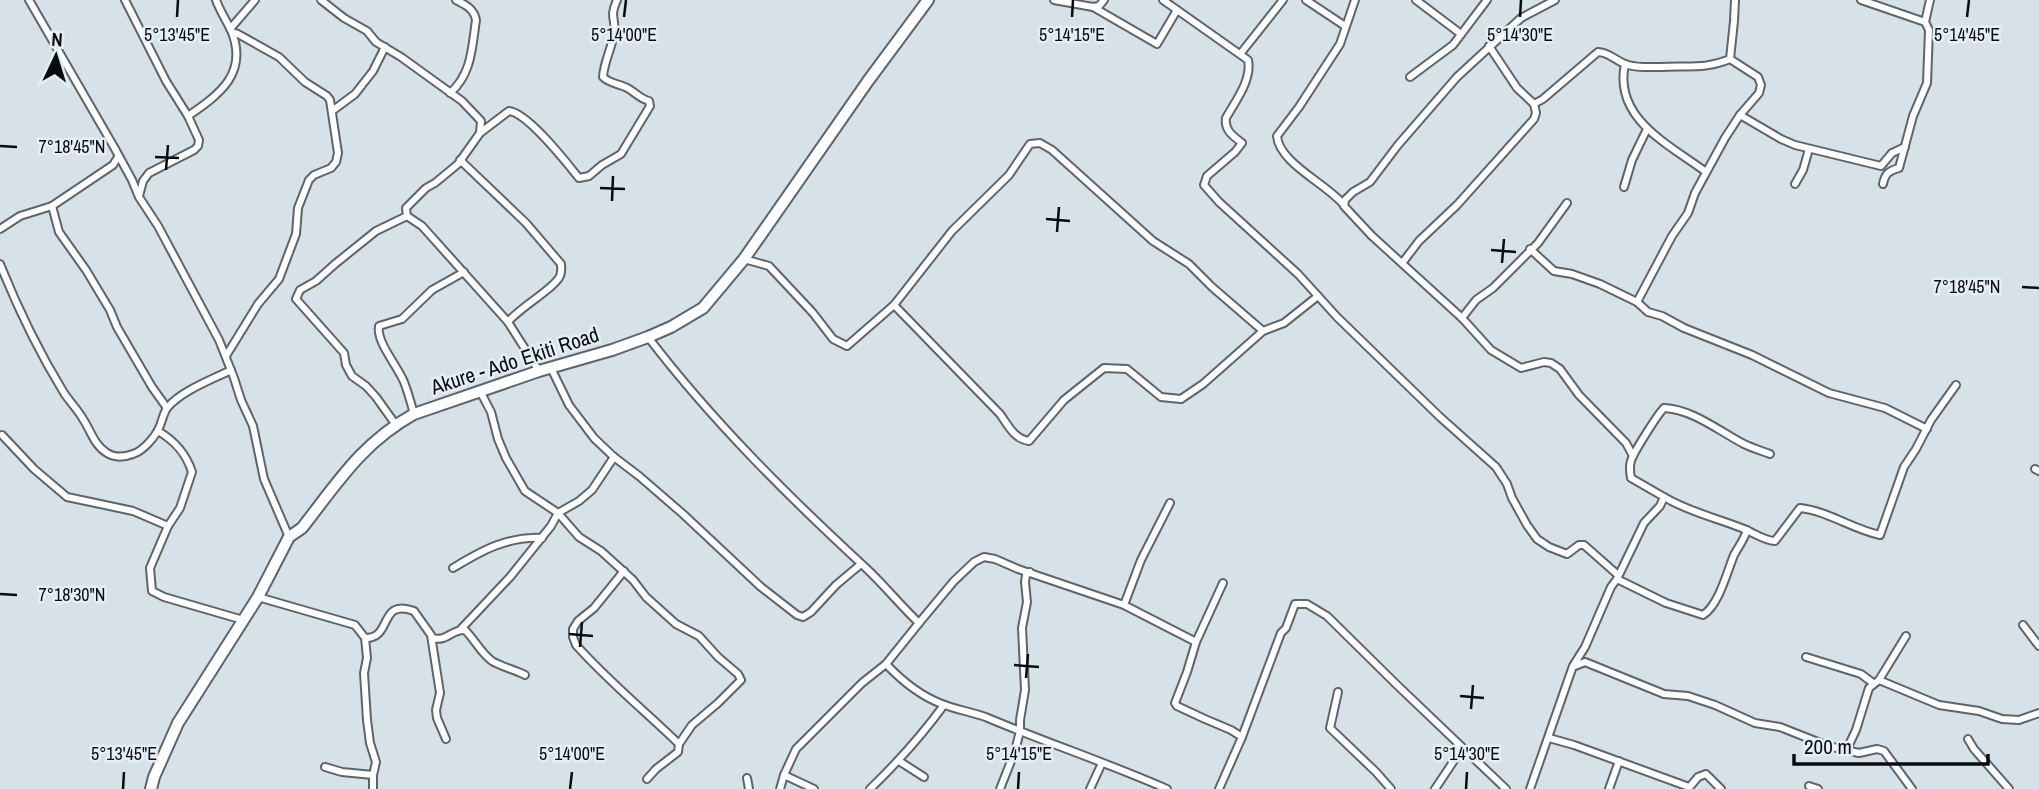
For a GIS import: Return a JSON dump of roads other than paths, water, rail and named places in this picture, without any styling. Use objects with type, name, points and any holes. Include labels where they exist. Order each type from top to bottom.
[{"type":"main road","name":"Akure - Ado Ekiti Road","points":[[151,789],[178,723],[258,597],[289,537],[302,528],[363,451],[414,414],[648,337],[703,308],[744,259],[928,0]]},
{"type":"street","points":[[29,0],[184,273],[226,356],[253,426],[264,479],[289,537]]},
{"type":"street","points":[[125,0],[166,81],[188,116],[198,140],[198,146],[194,150],[149,173],[143,181],[139,197]]},
{"type":"street","points":[[188,116],[212,100],[224,87],[236,66],[231,30],[216,0]]},
{"type":"street","points":[[231,30],[255,0]]},
{"type":"street","points":[[321,0],[367,31],[376,42],[477,115],[481,121],[480,133]]},
{"type":"street","points":[[450,93],[458,86],[469,68],[476,20],[475,14],[468,6],[456,0]]},
{"type":"street","points":[[539,371],[508,322],[422,226],[407,216],[406,208],[426,188],[458,164],[480,133],[509,111],[518,113],[550,144],[579,178],[589,176],[621,154],[650,106],[649,101],[603,77],[604,64],[614,32],[612,11],[617,0]]},
{"type":"street","points":[[1054,0],[1093,7],[1099,6],[1104,0]]},
{"type":"street","points":[[1163,0],[1241,53],[1248,60],[1250,69],[1225,123],[1230,133],[1242,143],[1207,176],[1204,185],[1298,274],[1337,317],[1431,408],[1496,467],[1532,532],[1542,544],[1567,554],[1579,545],[1584,545],[1617,577],[1666,603],[1703,615],[1709,611],[1747,530]]},
{"type":"street","points":[[1241,53],[1283,0]]},
{"type":"street","points":[[1306,0],[1345,26]]},
{"type":"street","points":[[1355,0],[1340,44],[1293,117],[1277,136],[1277,144],[1462,318],[1491,350],[1521,368],[1544,362],[1560,369],[1579,396],[1626,443],[1633,456]]},
{"type":"street","points":[[1416,0],[1461,34]]},
{"type":"street","points":[[1409,76],[1453,45],[1487,0]]},
{"type":"street","points":[[1345,206],[1345,200],[1370,182],[1457,77],[1521,18],[1555,0]]},
{"type":"street","points":[[1730,59],[1735,0]]},
{"type":"street","points":[[1861,0],[1925,22]]},
{"type":"street","points":[[1883,184],[1885,175],[1890,170],[1899,168],[1913,116],[1927,83],[1929,30],[1925,22],[1930,0]]},
{"type":"street","points":[[1093,7],[1157,44],[1177,10]]},
{"type":"street","points":[[226,356],[258,304],[279,279],[296,234],[298,208],[309,180],[331,167],[336,162],[338,153],[330,100],[327,96],[305,82],[279,57],[231,30]]},
{"type":"street","points":[[1403,262],[1419,241],[1457,205],[1534,119],[1534,104],[1517,88],[1489,46]]},
{"type":"street","points":[[332,111],[355,94],[373,71],[385,47]]},
{"type":"street","points":[[1534,104],[1598,52],[1625,64],[1648,69],[1702,67],[1730,59]]},
{"type":"street","points":[[1637,302],[1688,212],[1706,172],[1740,116],[1759,93],[1761,85],[1758,77],[1730,59]]},
{"type":"street","points":[[1625,64],[1622,78],[1635,116],[1647,129],[1706,172]]},
{"type":"street","points":[[1740,116],[1781,139],[1809,149],[1881,166],[1892,153],[1905,147]]},
{"type":"street","points":[[1624,187],[1632,160],[1647,129]]},
{"type":"street","points":[[744,259],[769,266],[813,313],[833,339],[848,346],[894,305],[952,231],[1009,175],[1030,144],[1040,143],[1052,150],[1153,241],[1189,264],[1263,331]]},
{"type":"street","points":[[1796,184],[1809,149]]},
{"type":"street","points":[[0,229],[20,216],[52,206],[113,165],[118,157]]},
{"type":"street","points":[[460,160],[526,223],[561,264],[559,278],[545,292],[522,307],[508,322]]},
{"type":"street","points":[[1462,318],[1476,300],[1493,288],[1543,237],[1567,203]]},
{"type":"street","points":[[52,206],[59,232],[86,270],[152,387],[167,408]]},
{"type":"street","points":[[396,425],[376,397],[352,376],[344,353],[296,299],[300,290],[316,281],[376,231],[407,216]]},
{"type":"street","points":[[1530,249],[1554,271],[1600,284],[1637,302],[1648,312],[1752,355],[1829,393],[1885,408],[1927,429]]},
{"type":"street","points":[[0,264],[23,320],[66,396],[99,447],[113,456],[135,454],[158,430],[167,408],[189,391],[231,370]]},
{"type":"street","points":[[414,414],[397,367],[380,340],[379,326],[402,319],[432,290],[464,272]]},
{"type":"street","points":[[894,305],[1000,414],[1014,433],[1021,440],[1029,441],[1064,400],[1104,368],[1127,369],[1161,397],[1181,399],[1203,384],[1263,331],[1284,323],[1318,296]]},
{"type":"street","points":[[648,337],[677,375],[750,455],[919,623]]},
{"type":"street","points":[[551,368],[569,405],[594,438],[683,514],[761,587],[797,615],[803,617],[811,612],[836,585],[862,564]]},
{"type":"street","points":[[1770,454],[1746,445],[1681,411],[1664,408],[1633,456],[1630,463],[1631,478],[1699,513],[1770,541],[1775,541],[1800,508],[1811,509],[1880,535],[1904,467],[1956,385]]},
{"type":"street","points":[[480,391],[519,484],[534,499],[558,513],[579,537],[624,571],[646,597],[676,624],[699,636],[741,680],[718,704],[692,725],[679,744],[678,752],[647,779]]},
{"type":"street","points":[[158,430],[174,441],[192,472],[180,508],[168,526],[150,568],[152,591],[243,620]]},
{"type":"street","points":[[2,435],[34,469],[67,498],[133,512],[168,526]]},
{"type":"street","points":[[432,638],[443,639],[461,629],[510,578],[558,513],[592,490],[614,457]]},
{"type":"street","points":[[1530,789],[1573,666],[1585,648],[1611,587],[1644,523],[1660,506],[1664,497]]},
{"type":"street","points":[[1124,605],[1141,560],[1170,503]]},
{"type":"street","points":[[453,568],[479,552],[505,541],[528,537],[542,538]]},
{"type":"street","points":[[780,789],[792,755],[801,743],[862,683],[886,664],[954,581],[974,562],[984,557],[1124,605],[1196,642]]},
{"type":"street","points":[[624,571],[594,608],[578,621],[573,629],[573,637],[576,645],[616,687],[679,744]]},
{"type":"street","points":[[1000,789],[1020,732],[1025,690],[1022,628],[1027,602],[1025,579],[1030,572]]},
{"type":"street","points":[[1223,583],[1196,642],[1175,703],[1242,737]]},
{"type":"street","points":[[258,597],[355,625],[365,638],[367,720],[376,762],[373,789]]},
{"type":"street","points":[[1219,789],[1295,604],[1307,604],[1327,615],[1506,789]]},
{"type":"street","points":[[365,638],[371,639],[380,634],[393,610],[401,608],[414,611],[432,638],[440,693],[437,718],[446,739]]},
{"type":"street","points":[[2023,625],[2039,646]]},
{"type":"street","points":[[461,629],[475,639],[484,654],[495,663],[525,675]]},
{"type":"street","points":[[1846,751],[1856,730],[1869,688],[1906,636]]},
{"type":"street","points":[[1806,657],[1861,674],[1939,705],[1979,711],[2002,719],[2019,720],[2039,713]]},
{"type":"street","points":[[1573,666],[1585,662],[1664,694],[1688,696],[1755,723],[1780,727],[1846,751],[1884,751],[1912,789]]},
{"type":"street","points":[[886,664],[917,691],[944,705],[973,712],[1167,789]]},
{"type":"street","points":[[1338,692],[1330,728],[1391,789]]},
{"type":"street","points":[[870,789],[926,730],[944,705]]},
{"type":"street","points":[[1549,738],[1689,788],[1706,774],[1721,789]]},
{"type":"street","points":[[1968,739],[2009,789]]},
{"type":"street","points":[[1435,789],[1457,756],[1460,746]]},
{"type":"street","points":[[898,761],[924,776]]},
{"type":"street","points":[[1609,789],[1619,761]]},
{"type":"street","points":[[1090,789],[1102,763]]},
{"type":"street","points":[[325,767],[342,772],[373,775]]},
{"type":"street","points":[[784,775],[814,789]]},
{"type":"street","points":[[747,778],[749,789]]},
{"type":"street","points":[[1809,786],[1818,789]]}]
